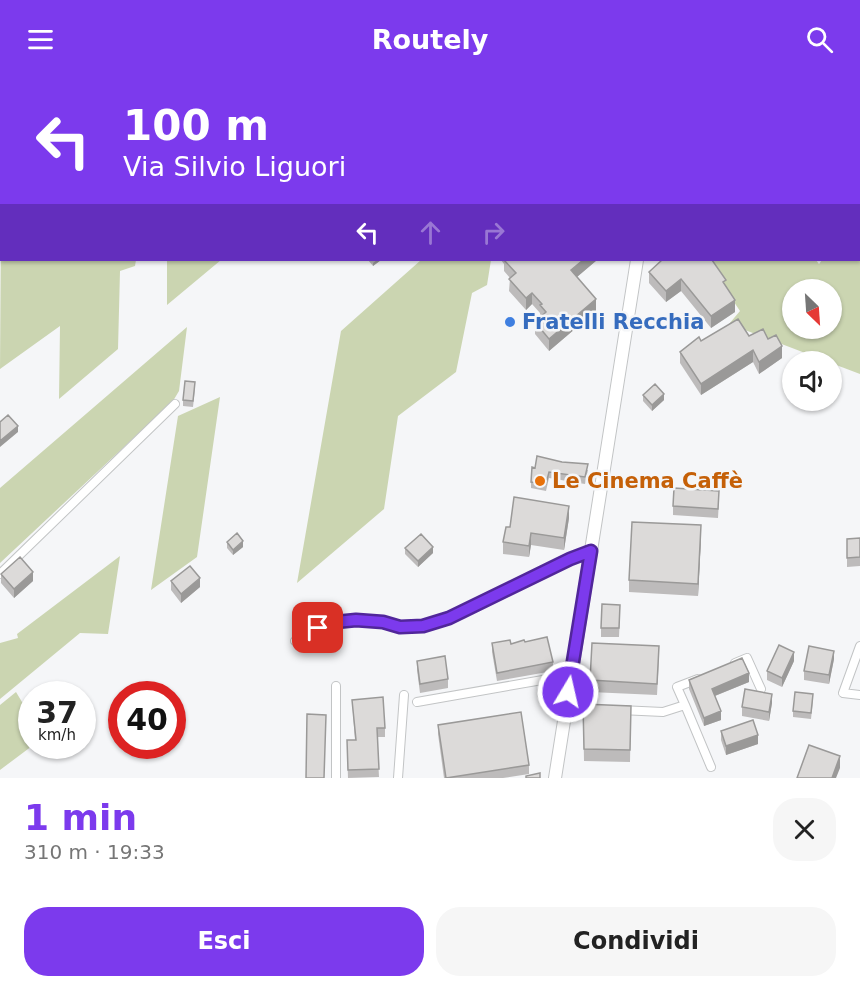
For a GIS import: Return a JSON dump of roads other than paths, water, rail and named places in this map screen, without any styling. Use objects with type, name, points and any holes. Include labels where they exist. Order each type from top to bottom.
[{"type":"street","points":[[555,778],[637,261]]},
{"type":"street","points":[[0,574],[175,404]]},
{"type":"street","points":[[295,641],[318,628],[336,622],[356,620],[383,622],[400,627],[423,626],[449,618],[591,551]]},
{"type":"street","points":[[860,646],[843,693],[860,695]]},
{"type":"street","points":[[727,666],[747,658],[761,689]]},
{"type":"street","points":[[417,702],[571,675]]},
{"type":"street","points":[[707,675],[677,687],[711,768]]},
{"type":"street","points":[[336,686],[336,778]]},
{"type":"street","points":[[398,778],[404,695]]},
{"type":"street","points":[[609,710],[663,712],[685,705]]},
{"type":"street","points":[[566,709],[598,710]]},
{"type":"place","name":"Fratelli Recchia","points":[[510,322]]},
{"type":"place","name":"Le Cinema Caffè","points":[[540,481]]}]
